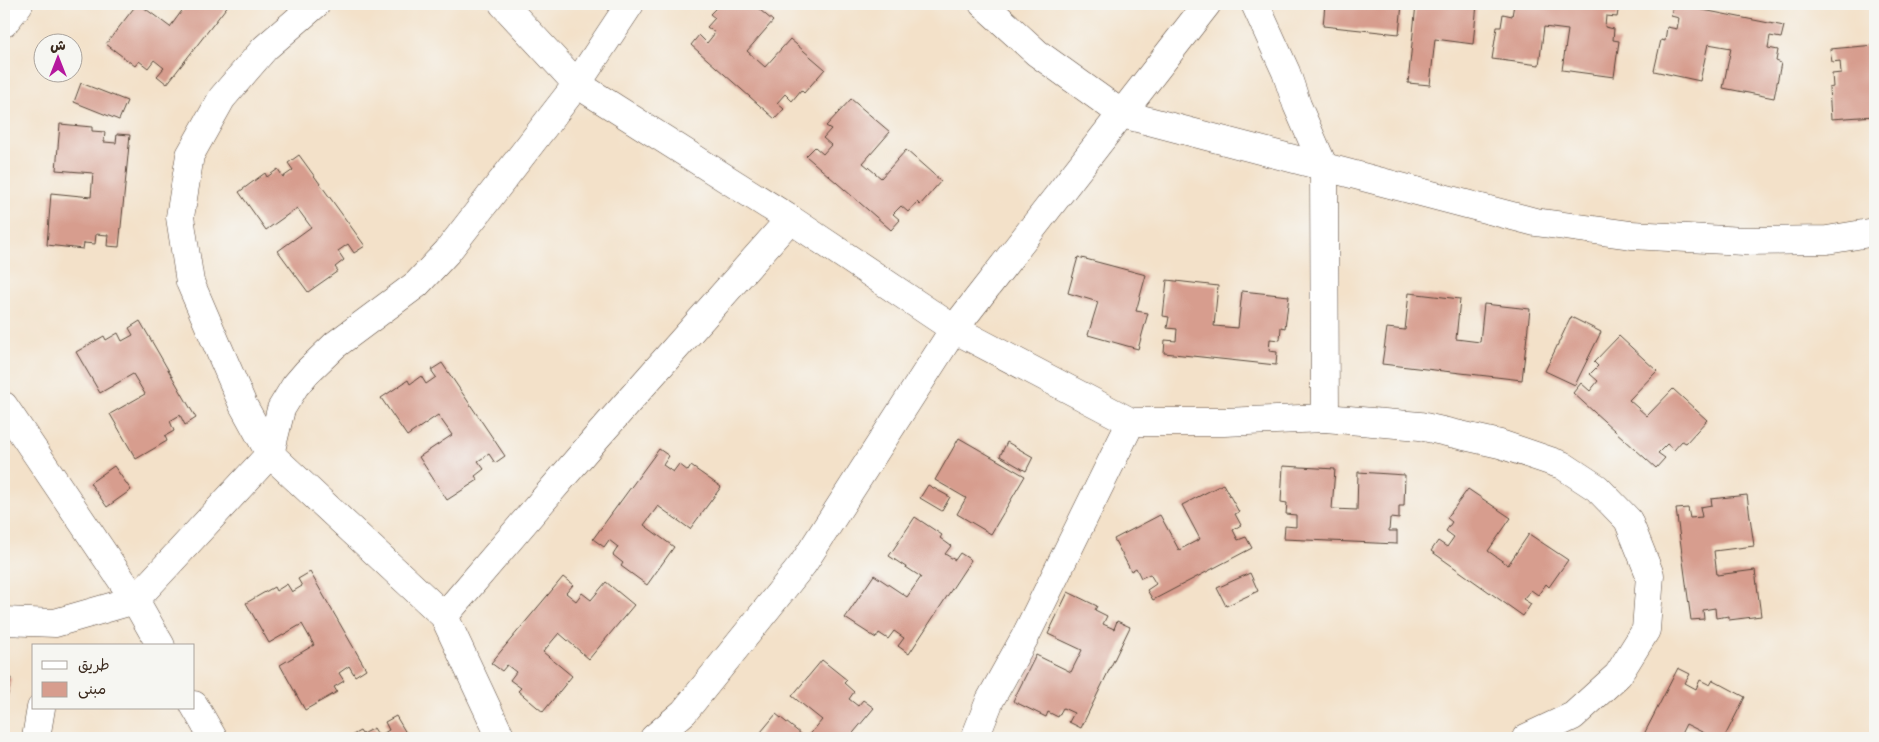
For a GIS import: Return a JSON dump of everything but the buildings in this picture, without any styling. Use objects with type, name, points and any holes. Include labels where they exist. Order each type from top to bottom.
[{"type":"street","points":[[4,23],[19,4]]},
{"type":"street","points":[[316,4],[266,48],[222,98],[190,155],[180,217],[190,282],[243,405],[270,454],[444,616],[501,738]]},
{"type":"street","points":[[503,4],[577,84],[790,219],[954,329],[1131,422],[1224,422],[1325,418],[1420,426],[1500,444],[1562,465],[1597,488],[1628,520],[1650,575],[1646,630],[1618,675],[1573,716],[1526,738]]},
{"type":"street","points":[[4,621],[53,634],[135,600],[270,454],[281,409],[295,386],[307,372],[335,345],[417,284],[447,252],[577,84],[630,4]]},
{"type":"street","points":[[982,4],[1037,53],[1122,114],[1535,222],[1631,235],[1744,241],[1818,240],[1875,232]]},
{"type":"street","points":[[654,738],[684,712],[803,564],[954,329],[1207,4]]},
{"type":"street","points":[[1256,4],[1286,72],[1297,105],[1324,167],[1325,418]]},
{"type":"street","points":[[444,616],[597,437],[790,219]]},
{"type":"street","points":[[4,406],[135,600],[160,644]]},
{"type":"street","points":[[975,738],[990,700],[1025,637],[1131,422]]},
{"type":"street","points":[[195,707],[213,738]]},
{"type":"street","points":[[36,738],[41,710]]}]
